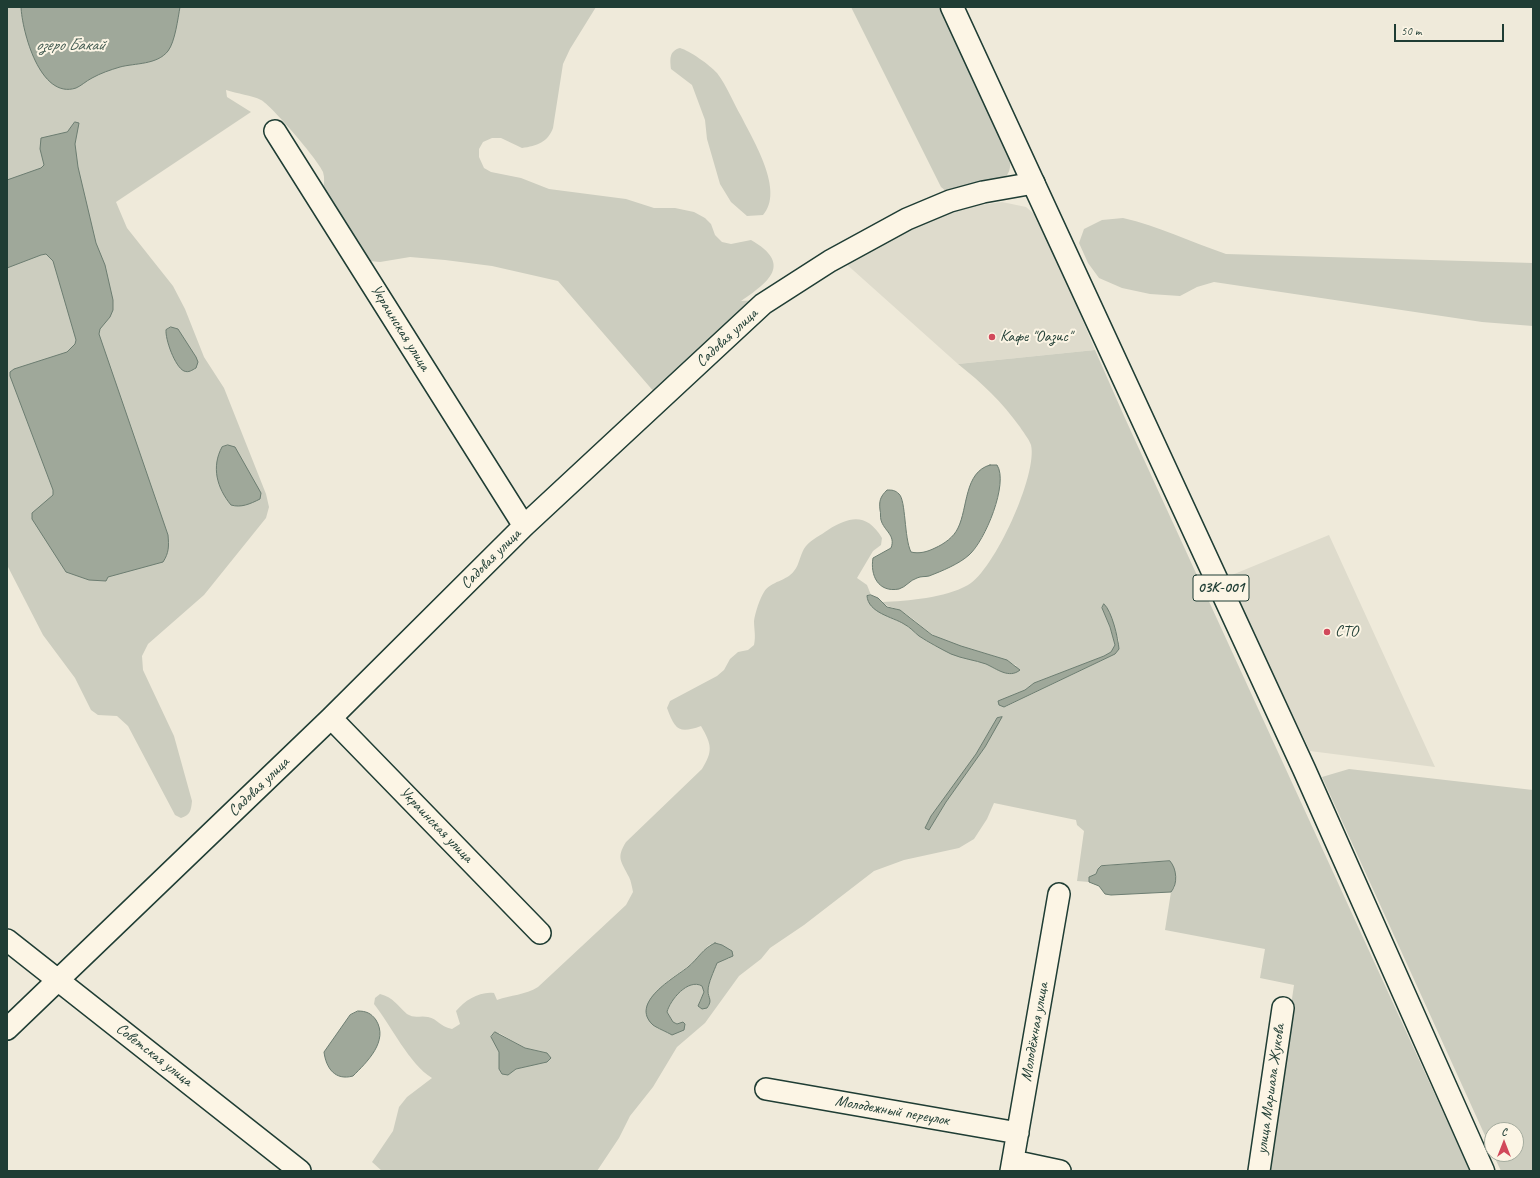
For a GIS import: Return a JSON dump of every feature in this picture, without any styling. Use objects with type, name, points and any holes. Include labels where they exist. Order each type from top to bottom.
[{"type":"main road","name":"03К-001","points":[[952,7],[1304,769],[1483,1171]]},
{"type":"street","name":"Украинская улица","points":[[276,131],[524,526]]},
{"type":"street","name":"Садовая улица","points":[[7,1029],[332,718],[524,526],[763,304],[830,261],[907,220],[950,201],[983,192],[1034,183]]},
{"type":"street","name":"Украинская улица","points":[[332,718],[540,933]]},
{"type":"street","name":"Молодёжная улица","points":[[1012,1166],[1059,894]]},
{"type":"street","name":"Советская улица","points":[[7,940],[300,1171]]},
{"type":"street","name":"улица Маршала Жукова","points":[[1259,1171],[1283,1008]]},
{"type":"street","name":"Молодежный переулок","points":[[766,1089],[1018,1133]]},
{"type":"street","points":[[1012,1166],[1060,1171]]},
{"type":"shaded area","points":[[7,7],[596,7],[570,49],[563,64],[551,133],[545,140],[532,146],[522,148],[501,138],[492,138],[483,142],[479,149],[479,157],[484,168],[491,172],[521,178],[549,189],[626,199],[654,208],[675,208],[694,212],[705,218],[711,224],[715,235],[722,242],[731,244],[751,240],[764,249],[771,257],[774,265],[768,280],[741,301],[757,300],[655,393],[558,281],[492,266],[445,260],[410,257],[380,262],[370,261],[363,256],[323,190],[324,176],[320,166],[294,134],[261,100],[226,90],[227,97],[251,112],[116,202],[127,228],[173,286],[185,309],[204,357],[224,388],[266,494],[269,507],[266,518],[204,595],[148,644],[142,656],[143,670],[174,736],[192,801],[190,812],[181,818],[175,815],[128,726],[117,716],[98,715],[91,710],[75,678],[43,635],[7,565]]},
{"type":"shaded area","points":[[851,7],[940,7],[1007,149],[1010,166],[1008,174],[1002,181],[947,192],[941,187]]},
{"type":"shaded area","points":[[680,48],[700,59],[717,73],[753,138],[765,166],[771,193],[769,205],[763,215],[747,216],[731,202],[720,184],[707,139],[705,120],[692,85],[671,69],[672,53],[676,49]]},
{"type":"shaded area","points":[[1002,202],[1026,207],[1041,220],[1095,350],[958,364],[844,262],[926,218],[968,207]]},
{"type":"shaded area","points":[[1123,218],[1162,230],[1226,254],[1533,263],[1533,326],[1482,322],[1214,282],[1197,287],[1180,296],[1150,294],[1122,288],[1099,278],[1088,263],[1079,243],[1084,229],[1102,220]]},
{"type":"shaded area","points":[[1095,350],[1470,1171],[1267,1171],[1294,985],[1260,978],[1265,949],[1165,930],[1171,892],[1175,887],[1175,874],[1170,862],[1101,866],[1096,874],[1089,877],[1089,882],[1077,881],[1084,831],[1077,825],[1076,820],[994,803],[987,819],[974,839],[959,848],[904,860],[874,871],[804,925],[770,948],[761,959],[739,976],[705,1023],[677,1047],[653,1087],[630,1116],[619,1138],[597,1171],[382,1171],[372,1162],[393,1131],[399,1107],[407,1097],[432,1078],[424,1072],[408,1054],[374,1004],[375,998],[380,994],[385,995],[407,1014],[415,1017],[434,1019],[444,1026],[452,1029],[460,1024],[456,1011],[473,997],[483,993],[494,993],[497,1000],[528,992],[538,987],[626,905],[633,892],[630,879],[620,856],[623,847],[626,842],[702,769],[708,757],[710,748],[701,726],[683,730],[675,725],[667,708],[670,701],[717,676],[724,670],[730,659],[738,652],[748,650],[754,645],[754,621],[762,595],[771,585],[787,577],[794,571],[798,565],[802,552],[811,541],[836,525],[844,522],[858,519],[870,524],[882,538],[881,545],[873,551],[857,578],[867,585],[871,595],[867,596],[868,602],[872,606],[882,613],[900,621],[930,643],[953,654],[978,661],[1017,666],[999,657],[941,639],[906,614],[882,602],[915,600],[938,596],[968,585],[978,576],[990,561],[1001,542],[1012,521],[1028,477],[1031,459],[1031,445],[1027,438],[999,401],[958,364]],"holes":[[[1102,608],[1114,626],[1119,641],[1115,654],[1005,707],[999,701],[1025,690],[1034,683],[1111,652],[1115,645],[1110,627]],[[997,718],[985,747],[946,802],[929,830],[931,816],[976,754]],[[715,943],[722,945],[729,959],[721,960],[716,965],[708,988],[710,1001],[709,1005],[707,1008],[699,1002],[704,992],[702,986],[697,984],[691,985],[676,996],[667,1012],[673,1022],[677,1024],[667,1032],[657,1028],[652,997],[669,980],[694,962],[709,945]],[[499,1033],[525,1048],[547,1053],[529,1066],[516,1069],[508,1075],[502,1074],[499,1069]]]},
{"type":"shaded area","points":[[1329,535],[1435,767],[1310,751],[1227,577]]},
{"type":"shaded area","points":[[1349,769],[1533,790],[1533,1171],[1501,1171],[1497,1162],[1524,1162],[1524,1122],[1484,1122],[1484,1133],[1322,777]]},
{"type":"water","name":"озеро Бакай","points":[[21,7],[180,7],[173,42],[163,56],[146,63],[120,67],[106,72],[90,79],[76,88],[63,89],[52,84],[43,74],[35,61],[25,31]]},
{"type":"water","points":[[75,122],[79,123],[75,144],[78,167],[96,243],[105,265],[113,300],[113,310],[110,317],[100,329],[99,334],[168,535],[167,552],[163,562],[108,577],[106,581],[89,580],[66,572],[32,519],[32,513],[53,495],[53,490],[10,376],[10,372],[14,369],[67,352],[75,344],[76,340],[53,261],[46,254],[7,268],[7,180],[41,168],[44,165],[40,149],[41,138],[67,132]]},
{"type":"water","points":[[171,327],[178,329],[196,357],[198,362],[196,368],[186,372],[177,364],[171,352],[166,334],[166,330]]},
{"type":"water","points":[[228,445],[235,447],[261,493],[260,499],[242,506],[231,505],[222,492],[217,477],[217,462],[222,447]]},
{"type":"water","points":[[990,465],[997,465],[1000,473],[998,498],[994,512],[982,538],[969,555],[950,567],[929,576],[915,579],[899,589],[892,590],[881,585],[874,576],[872,564],[873,558],[891,548],[892,544],[891,536],[882,524],[881,519],[880,502],[881,497],[885,492],[887,490],[893,490],[899,494],[901,498],[907,538],[911,552],[926,552],[942,544],[954,534],[961,520],[968,492],[975,475]]},
{"type":"water","points":[[871,595],[878,598],[887,607],[900,610],[932,635],[961,646],[1007,660],[1020,670],[1012,674],[1007,673],[978,661],[951,654],[919,636],[906,625],[876,610],[868,602],[867,596]]},
{"type":"water","points":[[1104,604],[1110,612],[1116,632],[1119,649],[1115,654],[1004,707],[999,705],[998,701],[1025,690],[1034,683],[1111,652],[1115,645],[1110,627],[1102,608]]},
{"type":"water","points":[[1002,717],[985,747],[946,802],[929,830],[925,828],[931,816],[976,754],[997,718]]},
{"type":"water","points":[[1170,861],[1176,876],[1175,885],[1171,892],[1111,895],[1105,894],[1099,886],[1089,882],[1089,877],[1096,874],[1101,866]]},
{"type":"water","points":[[715,943],[732,951],[733,956],[717,963],[709,984],[708,991],[710,1001],[707,1008],[702,1009],[698,1006],[704,992],[702,986],[697,984],[691,985],[676,996],[667,1012],[673,1022],[677,1024],[683,1022],[685,1024],[684,1030],[672,1035],[653,1025],[647,1017],[646,1008],[656,992],[664,984],[692,964],[707,948]]},
{"type":"water","points":[[358,1011],[368,1013],[376,1020],[380,1036],[375,1051],[353,1076],[341,1077],[332,1072],[329,1068],[324,1052],[350,1015]]},
{"type":"water","points":[[495,1032],[525,1048],[547,1053],[551,1058],[547,1062],[516,1069],[508,1075],[502,1074],[499,1069],[499,1052],[491,1037]]},
{"type":"place","name":"Кафе \"Оазис\"","points":[[992,337]]},
{"type":"place","name":"СТО","points":[[1327,632]]}]
